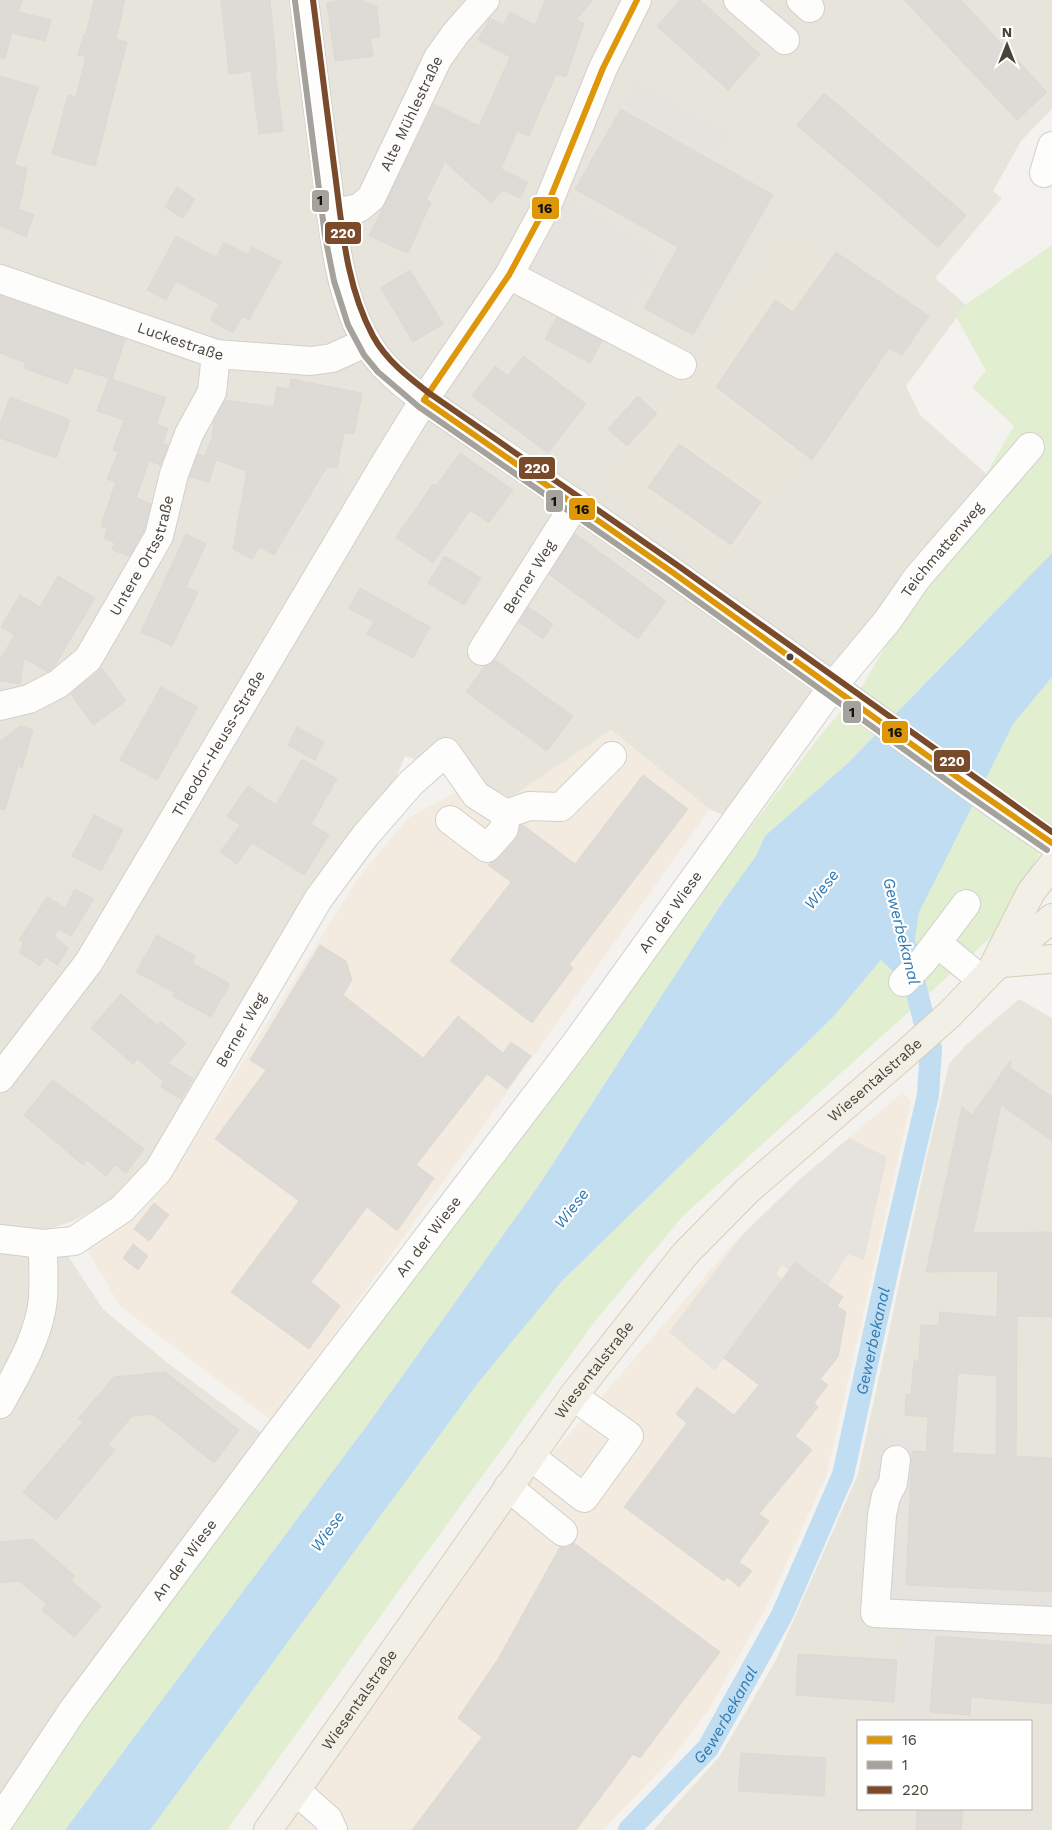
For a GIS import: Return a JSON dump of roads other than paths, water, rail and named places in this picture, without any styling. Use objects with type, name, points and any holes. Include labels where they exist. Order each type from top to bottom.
[{"type":"main road","points":[[991,972],[1031,892],[1052,865]]},
{"type":"main road","points":[[991,972],[1052,918]]},
{"type":"main road","points":[[991,972],[1052,959]]},
{"type":"main road","name":"Wiesentalstraße","points":[[268,1830],[573,1396],[685,1254],[718,1219],[950,1014],[991,972]]},
{"type":"street","points":[[304,0],[343,211],[345,288],[353,314],[367,342],[383,364],[402,384],[424,400],[576,503],[839,690],[996,806],[1052,843]]},
{"type":"street","name":"Alte Mühlestraße","points":[[343,211],[371,198],[438,58],[456,33],[485,0]]},
{"type":"street","name":"Theodor-Heuss-Straße","points":[[0,1078],[89,962],[323,566],[424,400],[509,275],[549,201],[603,68],[637,0]]},
{"type":"street","points":[[738,0],[785,40]]},
{"type":"street","points":[[1044,173],[1052,146]]},
{"type":"street","points":[[509,275],[682,365]]},
{"type":"street","name":"Luckestraße","points":[[0,279],[216,354],[311,361],[332,358],[367,342]]},
{"type":"street","name":"Untere Ortsstraße","points":[[0,706],[29,699],[58,684],[88,659],[159,536],[174,474],[189,434],[212,392],[216,354]]},
{"type":"street","name":"Teichmattenweg","points":[[859,655],[917,578],[1030,447]]},
{"type":"street","name":"Berner Weg","points":[[482,651],[576,503]]},
{"type":"street","name":"An der Wiese","points":[[0,1820],[73,1710],[278,1434],[576,1043],[755,795],[839,690],[859,655]]},
{"type":"street","name":"Berner Weg","points":[[0,1239],[43,1244],[74,1241],[122,1209],[158,1171],[319,898],[365,836],[411,783],[446,752],[476,795],[506,814]]},
{"type":"street","points":[[450,820],[487,848],[504,829],[506,814],[529,806],[561,807],[612,756]]},
{"type":"street","points":[[903,982],[930,952],[966,904]]},
{"type":"street","points":[[930,952],[991,972]]},
{"type":"street","points":[[0,1404],[25,1359],[36,1330],[42,1301],[43,1244]]},
{"type":"street","points":[[530,1456],[584,1498],[629,1436],[573,1396]]},
{"type":"street","points":[[896,1460],[893,1483],[886,1496],[882,1510],[875,1613],[1052,1621]]},
{"type":"street","points":[[508,1487],[563,1532]]},
{"type":"street","points":[[296,1791],[328,1819],[332,1830]]},
{"type":"water","name":"Wiese","points":[[1052,553],[1052,677],[1013,724],[919,912],[915,940],[918,948],[894,972],[881,960],[832,1018],[562,1281],[478,1383],[150,1830],[65,1830],[371,1420],[539,1185],[720,906],[756,856],[765,836],[848,763]]},
{"type":"waterway","name":"Gewerbekanal","points":[[629,1830],[708,1748],[782,1615],[843,1475],[928,1095],[931,1049],[909,960]]}]
